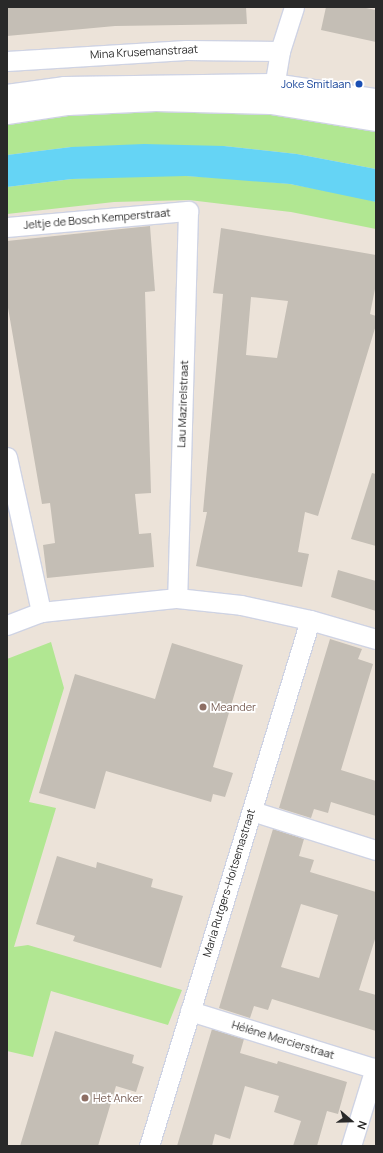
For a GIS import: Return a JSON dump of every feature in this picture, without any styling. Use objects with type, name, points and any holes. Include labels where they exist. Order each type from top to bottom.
[{"type":"street","points":[[272,94],[280,51],[294,7]]},
{"type":"street","name":"Mina Krusemanstraat","points":[[7,61],[186,50],[280,51]]},
{"type":"street","points":[[7,96],[64,88],[272,94],[376,100]]},
{"type":"street","points":[[7,113],[68,104],[272,94],[376,120]]},
{"type":"street","name":"Jeltje de Bosch Kemperstraat","points":[[7,227],[188,211]]},
{"type":"street","name":"Lau Mazirelstraat","points":[[177,598],[188,211]]},
{"type":"street","points":[[7,457],[41,612]]},
{"type":"street","points":[[7,625],[41,612],[177,598],[241,605],[310,620],[376,639]]},
{"type":"street","name":"Maria Rutgers-Hoitsemastraat","points":[[149,1146],[310,620]]},
{"type":"street","points":[[252,811],[376,850]]},
{"type":"street","name":"Hélène Mercierstraat","points":[[190,1011],[376,1069]]},
{"type":"street","points":[[351,1146],[376,1069]]},
{"type":"green space","points":[[247,106],[376,127],[376,169],[297,154],[224,146],[71,147],[7,155],[7,114]]},
{"type":"green space","points":[[125,176],[186,176],[238,179],[290,184],[359,197],[376,202],[376,229],[291,212],[189,200],[114,202],[7,214],[7,187],[72,179]]},
{"type":"green space","points":[[51,642],[64,688],[29,802],[56,808],[14,947],[28,945],[182,990],[168,1025],[51,991],[33,1057],[7,1051],[7,659]]},
{"type":"water","points":[[144,144],[224,146],[297,154],[376,169],[376,202],[290,184],[186,176],[72,179],[7,187],[7,155],[71,147]]},
{"type":"building","points":[[7,7],[246,7],[247,24],[115,26],[7,36]]},
{"type":"building","points":[[326,7],[361,7],[376,10],[376,42],[321,30]]},
{"type":"building","points":[[150,226],[155,291],[145,292],[151,493],[135,494],[139,534],[151,533],[154,567],[47,578],[43,545],[55,543],[50,503],[42,504],[7,302],[7,241]]},
{"type":"building","points":[[221,228],[376,255],[376,284],[370,314],[376,316],[376,325],[318,516],[305,512],[298,552],[309,554],[302,587],[196,566],[207,512],[203,512],[223,294],[213,293]],"holes":[[[251,297],[288,301],[277,358],[246,355]]]},
{"type":"building","points":[[372,473],[376,474],[376,546],[351,539]]},
{"type":"building","points":[[338,570],[376,581],[376,611],[331,597]]},
{"type":"building","points":[[330,639],[362,649],[358,659],[373,664],[341,770],[376,781],[376,816],[331,802],[328,813],[314,809],[311,818],[279,808]]},
{"type":"building","points":[[172,643],[243,665],[213,767],[233,773],[225,797],[213,794],[211,802],[106,771],[95,809],[39,793],[75,674],[155,699]]},
{"type":"building","points":[[273,829],[304,839],[299,856],[314,860],[310,872],[376,892],[376,936],[359,990],[376,995],[376,1031],[272,999],[268,1010],[254,1006],[250,1018],[219,1008]],"holes":[[[301,904],[338,915],[319,978],[281,967]]]},
{"type":"building","points":[[57,856],[96,868],[97,862],[153,879],[151,887],[183,896],[161,968],[73,941],[75,936],[36,924]]},
{"type":"building","points":[[212,1029],[244,1039],[240,1053],[277,1064],[278,1061],[347,1082],[338,1114],[327,1111],[317,1146],[293,1146],[301,1121],[274,1112],[279,1096],[245,1086],[230,1139],[215,1134],[212,1146],[177,1146]]},
{"type":"building","points":[[55,1031],[134,1055],[132,1063],[144,1067],[136,1092],[116,1086],[98,1146],[20,1146]]},
{"type":"place","name":"Joke Smitlaan","points":[[359,84]]},
{"type":"place","name":"Meander","points":[[203,707]]},
{"type":"place","name":"Het Anker","points":[[85,1098]]}]
